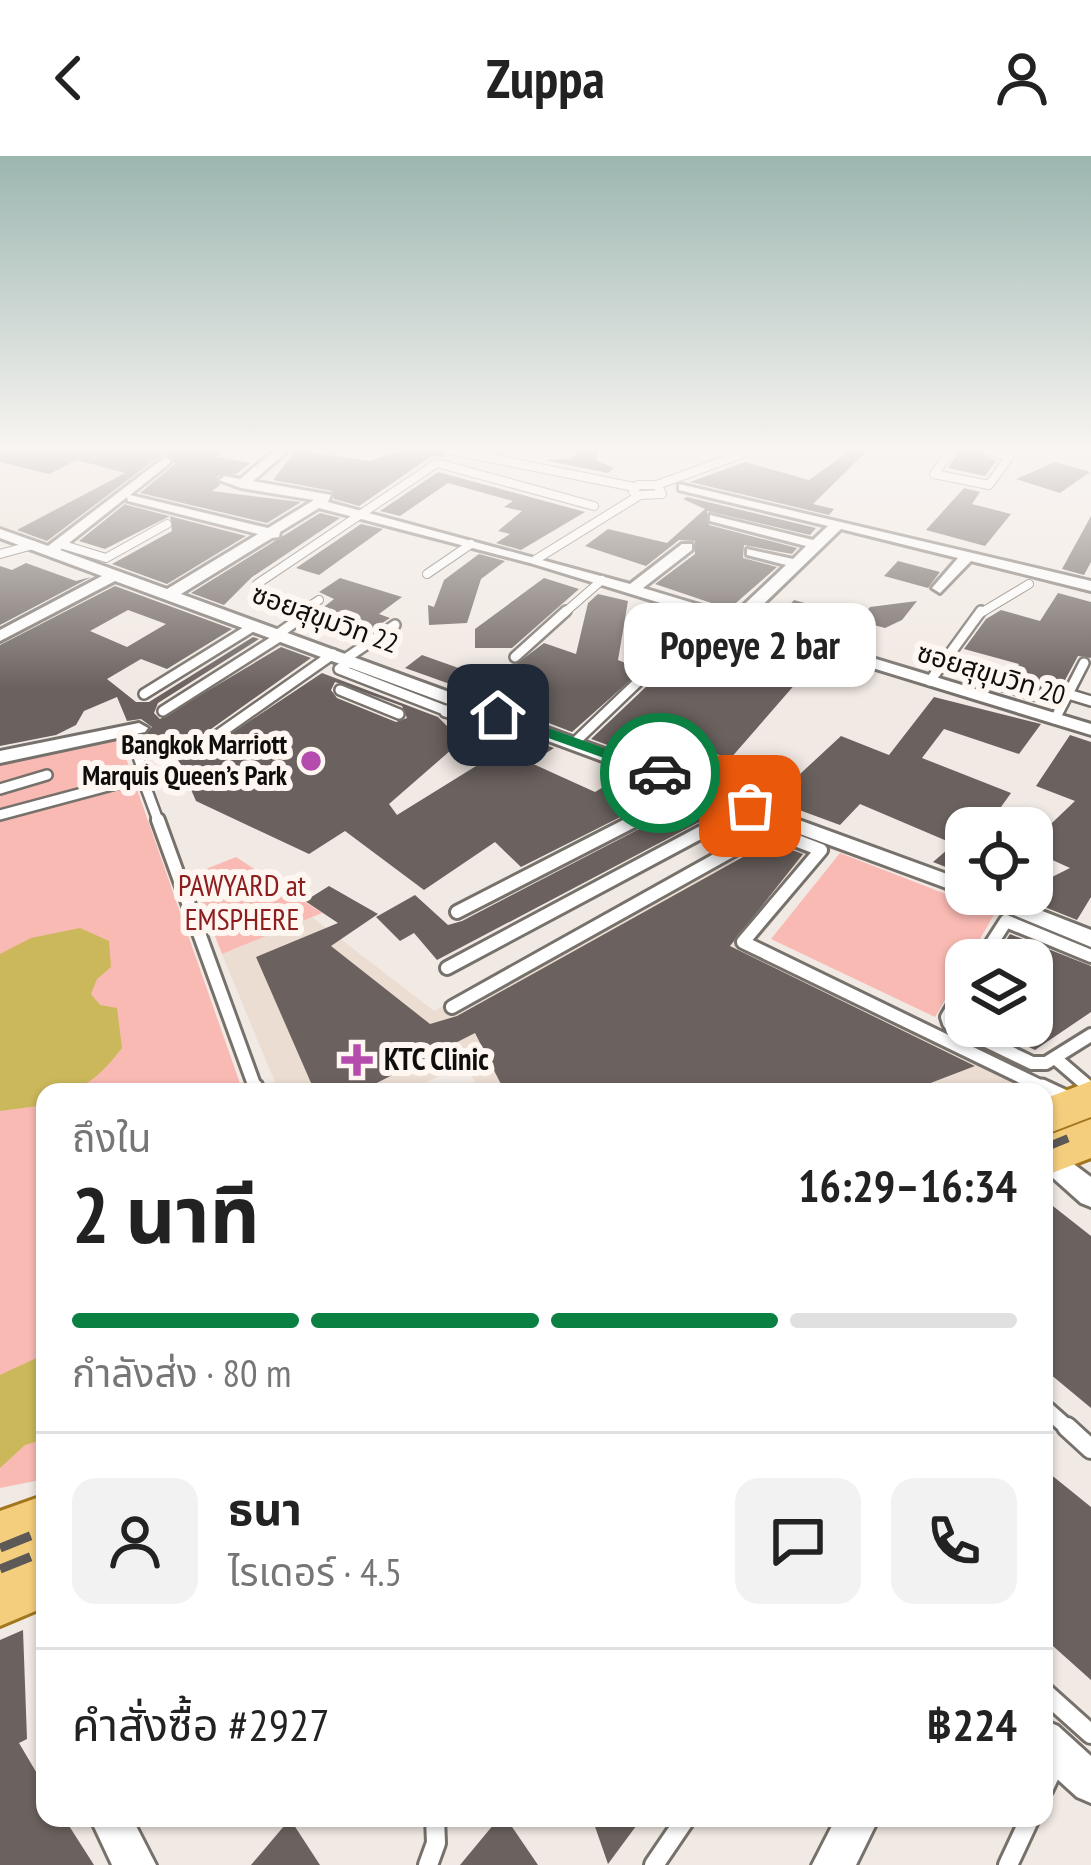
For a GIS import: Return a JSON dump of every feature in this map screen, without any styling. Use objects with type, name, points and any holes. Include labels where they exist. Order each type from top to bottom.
[{"type":"street","points":[[47,547],[71,530]]},
{"type":"street","points":[[257,530],[274,534]]},
{"type":"street","points":[[170,595],[281,530]]},
{"type":"street","name":"ซอยสุขุมวิท 20","points":[[415,530],[634,589],[1091,730]]},
{"type":"street","points":[[759,530],[817,545]]},
{"type":"street","points":[[737,620],[832,530]]},
{"type":"street","points":[[862,530],[1091,586]]},
{"type":"street","name":"ซอยสุขุมวิท 22","points":[[0,533],[279,635],[449,709],[574,743],[750,806],[774,823],[826,844],[945,883]]},
{"type":"street","points":[[634,589],[687,547]]},
{"type":"street","points":[[752,552],[797,564]]},
{"type":"street","points":[[940,588],[968,555]]},
{"type":"street","points":[[0,636],[115,575]]},
{"type":"street","points":[[0,757],[134,729]]},
{"type":"street","points":[[1038,915],[1088,942]]},
{"type":"street","points":[[1066,1127],[1091,1194]]},
{"type":"street","points":[[1060,1754],[1091,1783]]},
{"type":"street","points":[[115,1827],[135,1865]]},
{"type":"street","points":[[833,1865],[855,1827]]},
{"type":"lane","points":[[0,554],[47,547],[103,558],[156,530]]},
{"type":"lane","points":[[257,584],[344,530]]},
{"type":"lane","points":[[535,560],[580,530]]},
{"type":"lane","points":[[427,574],[471,544]]},
{"type":"lane","points":[[514,657],[602,580]]},
{"type":"lane","points":[[930,681],[984,607],[1029,584]]},
{"type":"lane","points":[[163,711],[312,612],[305,609],[319,600]]},
{"type":"lane","points":[[642,660],[696,608]]},
{"type":"lane","points":[[209,741],[340,664],[394,625]]},
{"type":"lane","points":[[144,694],[254,626]]},
{"type":"lane","points":[[1055,719],[1084,663]]},
{"type":"lane","points":[[574,743],[642,678]]},
{"type":"lane","points":[[340,690],[399,714]]},
{"type":"lane","points":[[1068,694],[1091,700]]},
{"type":"lane","points":[[449,709],[459,716],[455,723]]},
{"type":"lane","points":[[134,729],[143,771]]},
{"type":"lane","points":[[0,789],[47,776]]},
{"type":"lane","points":[[0,815],[142,777],[254,1083]]},
{"type":"lane","points":[[457,912],[699,787]]},
{"type":"lane","points":[[447,968],[750,806]]},
{"type":"lane","points":[[452,1006],[774,823]]},
{"type":"lane","points":[[826,844],[743,942],[995,1064],[1016,1083]]},
{"type":"lane","points":[[994,939],[1006,921],[1088,942]]},
{"type":"lane","points":[[999,1047],[1032,1063],[1055,1058],[1091,1035]]},
{"type":"lane","points":[[1055,1058],[1066,1127]]},
{"type":"lane","points":[[1053,1415],[1091,1449]]},
{"type":"lane","points":[[428,1865],[436,1843],[435,1827]]},
{"type":"lane","points":[[654,1865],[680,1827]]},
{"type":"lane","points":[[1009,1865],[1026,1827]]},
{"type":"shaded area","points":[[5,530],[74,530],[52,547]]},
{"type":"shaded area","points":[[770,823],[833,848],[757,941],[945,1031],[945,1047],[978,1047],[1053,1083],[475,1083],[465,1063],[425,1083],[275,1083],[222,954],[312,917],[434,1011]]},
{"type":"shaded area","points":[[80,928],[109,941],[111,967],[97,979],[91,994],[100,1005],[117,1008],[122,1048],[90,1081],[36,1083],[36,1106],[0,1111],[0,954],[31,938]]},
{"type":"shaded area","points":[[36,1358],[36,1442],[25,1445],[0,1468],[0,1375]]},
{"type":"green space","points":[[119,738],[240,1083],[36,1083],[36,1481],[0,1488],[0,764]]},
{"type":"green space","points":[[840,853],[945,894],[945,915],[994,915],[980,939],[945,939],[945,1000],[935,1017],[771,939]]},
{"type":"green space","name":"PAWYARD at EMSPHERE","points":[[236,857],[322,913],[222,954],[191,875]]},
{"type":"building","points":[[17,530],[62,530],[47,541]]},
{"type":"building","points":[[93,530],[143,530],[105,549],[79,541]]},
{"type":"building","points":[[222,530],[246,536],[167,584],[112,564],[172,531]]},
{"type":"building","points":[[293,530],[322,530],[252,577],[224,605],[191,593]]},
{"type":"building","points":[[353,530],[382,530],[319,575],[296,568]]},
{"type":"building","points":[[555,530],[521,550],[496,543],[510,534],[498,531]]},
{"type":"building","points":[[607,530],[667,543],[682,530],[727,530],[797,548],[792,554],[744,545],[743,558],[777,567],[729,609],[655,584],[695,554],[695,541],[679,540],[646,566],[585,546]]},
{"type":"building","points":[[926,530],[998,530],[985,546]]},
{"type":"building","points":[[1083,530],[1091,530],[1091,562],[1084,575],[1062,569]]},
{"type":"building","points":[[479,554],[505,561],[481,579],[467,623],[429,625],[428,605],[434,607],[444,580]]},
{"type":"building","points":[[898,561],[940,572],[928,588],[884,576]]},
{"type":"building","points":[[26,563],[76,581],[91,577],[0,625],[0,566],[12,570]]},
{"type":"building","points":[[340,578],[402,597],[379,614],[390,618],[373,629],[320,610],[334,599],[319,592]]},
{"type":"building","points":[[544,578],[579,589],[512,648],[475,648],[475,629]]},
{"type":"building","points":[[115,586],[232,629],[167,669],[141,659],[107,679],[136,702],[149,702],[253,637],[259,639],[158,703],[154,713],[160,719],[281,647],[311,658],[204,734],[200,743],[206,750],[322,673],[438,717],[452,731],[464,726],[474,730],[389,804],[397,815],[523,737],[554,748],[531,763],[595,792],[625,774],[672,791],[521,867],[495,842],[424,890],[345,831],[309,854],[196,801],[173,748],[147,754],[141,737],[152,727],[141,719],[127,721],[117,697],[84,711],[76,725],[56,735],[0,746],[0,645]],"holes":[[[128,610],[166,624],[127,647],[90,631]],[[335,682],[402,706],[407,718],[396,722],[337,698],[331,690]]]},
{"type":"building","points":[[1058,593],[1091,602],[1091,658],[1078,656],[1064,682],[1056,679],[1041,704],[1000,692],[1019,664],[964,649],[986,619],[1001,610],[1040,621]]},
{"type":"building","points":[[598,594],[628,601],[618,660],[643,669],[572,732],[505,706],[524,691],[495,680],[544,643],[576,654],[588,603]]},
{"type":"building","points":[[794,600],[830,610],[810,634],[773,623]]},
{"type":"building","points":[[917,601],[902,620],[885,628],[859,621],[870,607]]},
{"type":"building","points":[[699,620],[817,659],[730,759],[640,727],[616,748],[591,739],[649,684],[650,675],[643,669],[648,670]]},
{"type":"building","points":[[422,655],[481,676],[464,689],[405,668]]},
{"type":"building","points":[[934,697],[1041,724],[1019,754],[944,729],[922,758],[1011,793],[1001,807],[945,807],[945,840],[860,804],[840,825],[772,800],[841,736],[889,755]]},
{"type":"building","points":[[1070,735],[1091,742],[1091,897],[1077,920],[1053,910],[1053,876],[1070,868],[1053,860],[1053,822],[1075,801],[1036,786]]},
{"type":"building","points":[[695,800],[722,810],[437,960],[414,933],[400,941],[376,917],[415,895],[448,925],[462,921]]},
{"type":"building","points":[[770,842],[803,854],[730,946],[975,1066],[931,1083],[500,1083],[475,1033],[377,1083],[311,1083],[256,957],[338,923],[305,901],[329,886],[378,914],[331,946],[430,1024],[457,1016]]},
{"type":"building","points":[[945,852],[945,867],[933,862]]},
{"type":"building","points":[[1053,951],[1091,966],[1091,1012],[1053,1038]]},
{"type":"building","points":[[1053,1206],[1091,1236],[1091,1408],[1053,1376]]},
{"type":"building","points":[[1053,1476],[1091,1507],[1091,1680],[1053,1646]]},
{"type":"building","points":[[23,1630],[27,1739],[19,1743],[36,1772],[36,1827],[70,1827],[94,1865],[0,1865],[0,1640]]},
{"type":"building","points":[[283,1827],[295,1827],[320,1865],[251,1865]]},
{"type":"building","points":[[492,1827],[512,1827],[538,1865],[460,1865]]},
{"type":"building","points":[[595,1827],[635,1827],[608,1864]]},
{"type":"railway","points":[[1053,1144],[1091,1129]]},
{"type":"railway","points":[[0,1548],[36,1534]]},
{"type":"railway","points":[[0,1569],[36,1555]]},
{"type":"way so far","points":[[660,773],[750,806]]},
{"type":"place","name":"Bangkok Marriott Marquis Queen’s Park","points":[[311,761]]},
{"type":"place","name":"Popeye 2 bar","points":[[750,806]]},
{"type":"place","name":"KTC Clinic","points":[[357,1060]]},
{"type":"route","points":[[498,715],[660,773]]}]
